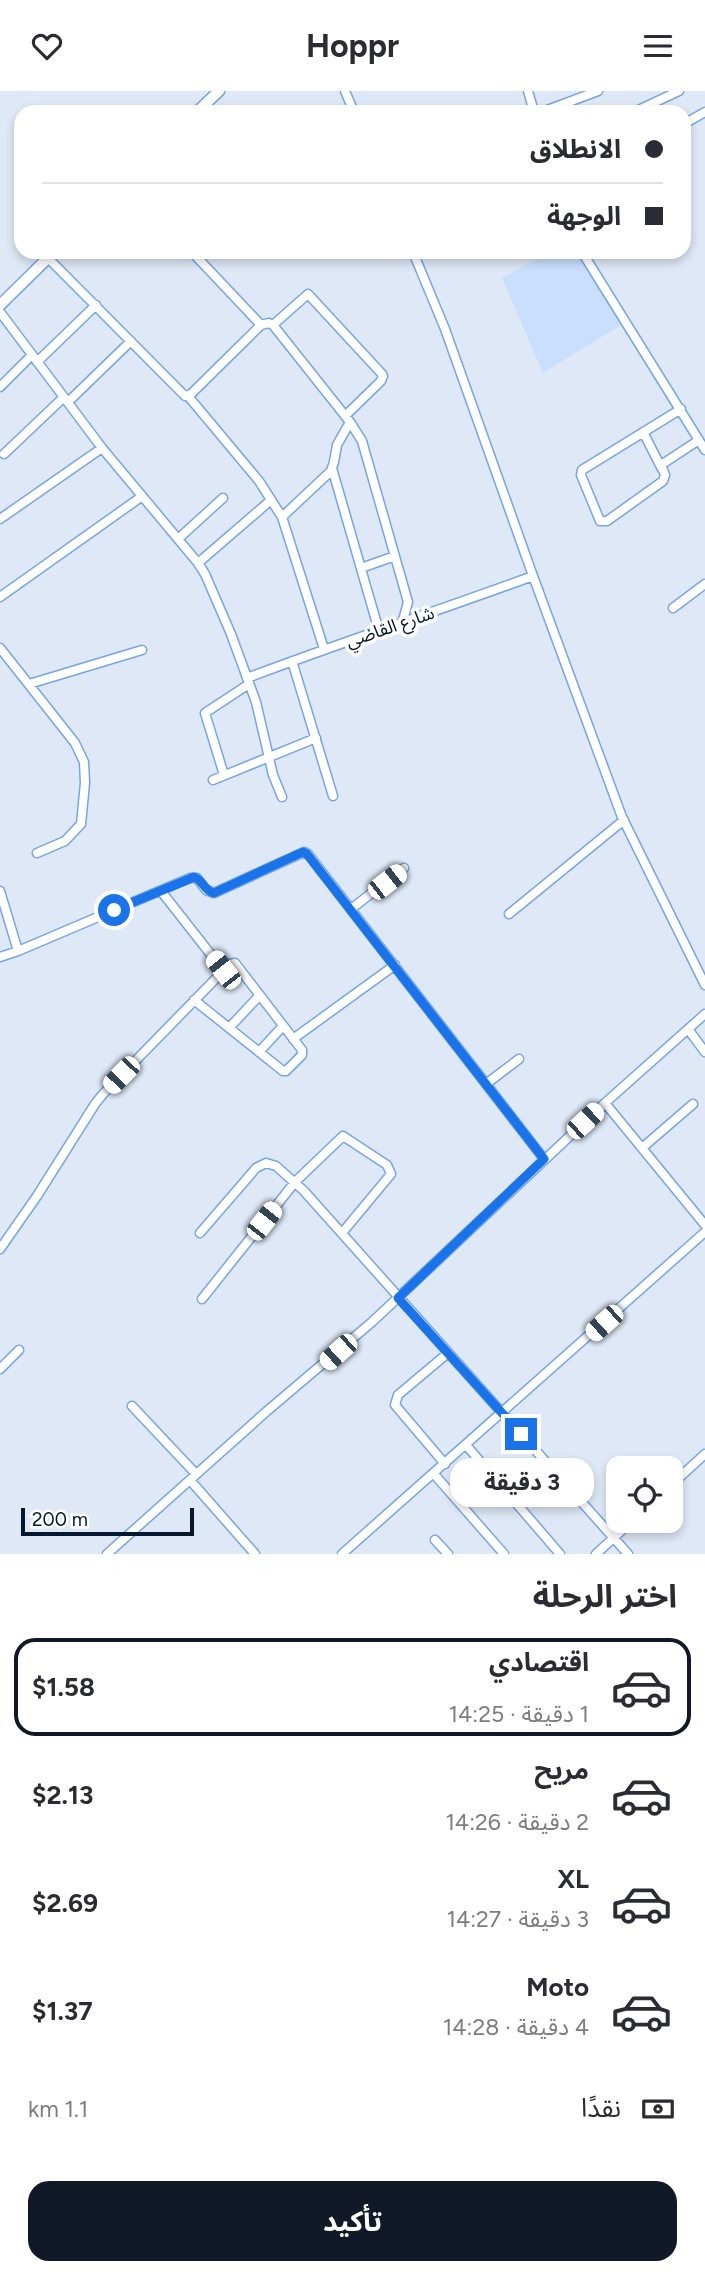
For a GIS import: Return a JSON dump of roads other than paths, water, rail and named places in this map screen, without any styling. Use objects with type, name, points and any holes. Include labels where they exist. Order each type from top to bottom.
[{"type":"main road","points":[[204,105],[219,91]]},
{"type":"main road","points":[[0,305],[47,259]]},
{"type":"street","points":[[561,105],[598,91]]},
{"type":"street","points":[[649,105],[679,91]]},
{"type":"street","points":[[55,259],[181,394],[188,396],[259,481],[282,517],[324,649]]},
{"type":"street","points":[[199,259],[261,325]]},
{"type":"street","points":[[416,259],[445,329],[624,820],[705,985]]},
{"type":"street","points":[[586,259],[705,450]]},
{"type":"street","points":[[273,325],[308,294],[383,376],[347,419],[332,468],[379,631]]},
{"type":"street","points":[[0,387],[96,305]]},
{"type":"street","points":[[0,312],[102,448],[198,563],[219,605],[248,681],[282,797]]},
{"type":"street","points":[[188,396],[261,325],[273,325],[362,441],[408,602],[401,624]]},
{"type":"street","points":[[4,454],[131,341]]},
{"type":"street","points":[[600,521],[582,470],[681,409]]},
{"type":"street","points":[[600,521],[665,477],[643,432]]},
{"type":"street","points":[[600,521],[607,521],[663,481],[665,475],[661,465],[699,440]]},
{"type":"street","points":[[0,519],[102,448]]},
{"type":"street","points":[[282,517],[332,468]]},
{"type":"street","points":[[0,597],[141,497]]},
{"type":"street","points":[[178,539],[223,498]]},
{"type":"street","points":[[198,563],[271,500]]},
{"type":"street","points":[[361,568],[395,556]]},
{"type":"street","name":"شارع القاضي","points":[[224,775],[205,713],[248,681],[324,649],[533,576]]},
{"type":"street","points":[[673,608],[705,584]]},
{"type":"street","points":[[0,648],[75,743],[85,772],[81,824],[65,841],[37,853]]},
{"type":"street","points":[[29,684],[142,650]]},
{"type":"street","points":[[292,661],[333,796]]},
{"type":"street","points":[[213,779],[316,738]]},
{"type":"street","points":[[509,914],[624,820]]},
{"type":"street","points":[[0,957],[194,877],[206,890],[214,893],[303,852],[395,965],[544,1159]]},
{"type":"street","points":[[351,909],[404,868]]},
{"type":"street","points":[[0,891],[18,951]]},
{"type":"street","points":[[160,891],[223,970]]},
{"type":"street","points":[[0,1249],[37,1196],[94,1104],[194,1000],[223,970],[230,964],[235,963],[303,1052],[283,1071],[194,1000]]},
{"type":"street","points":[[293,1039],[395,965]]},
{"type":"street","points":[[229,1028],[259,996]]},
{"type":"street","points":[[107,1554],[398,1298],[544,1159],[705,1014]]},
{"type":"street","points":[[259,1052],[283,1026]]},
{"type":"street","points":[[688,1029],[705,1052]]},
{"type":"street","points":[[486,1084],[519,1059]]},
{"type":"street","points":[[605,1103],[705,1225]]},
{"type":"street","points":[[642,1148],[693,1104]]},
{"type":"street","points":[[202,1299],[295,1182],[343,1136],[390,1169],[388,1179],[342,1233]]},
{"type":"street","points":[[200,1233],[260,1165],[270,1163],[295,1182],[342,1233],[628,1554]]},
{"type":"street","points":[[342,1554],[705,1232]]},
{"type":"street","points":[[0,1369],[19,1350]]},
{"type":"street","points":[[445,1464],[395,1405],[398,1395],[448,1353]]},
{"type":"street","points":[[132,1406],[255,1554]]},
{"type":"street","points":[[466,1445],[560,1554]]},
{"type":"street","points":[[683,1474],[705,1454]]},
{"type":"street","points":[[434,1474],[504,1554]]},
{"type":"street","points":[[596,1554],[618,1533]]},
{"type":"street","points":[[435,1540],[448,1554]]}]
